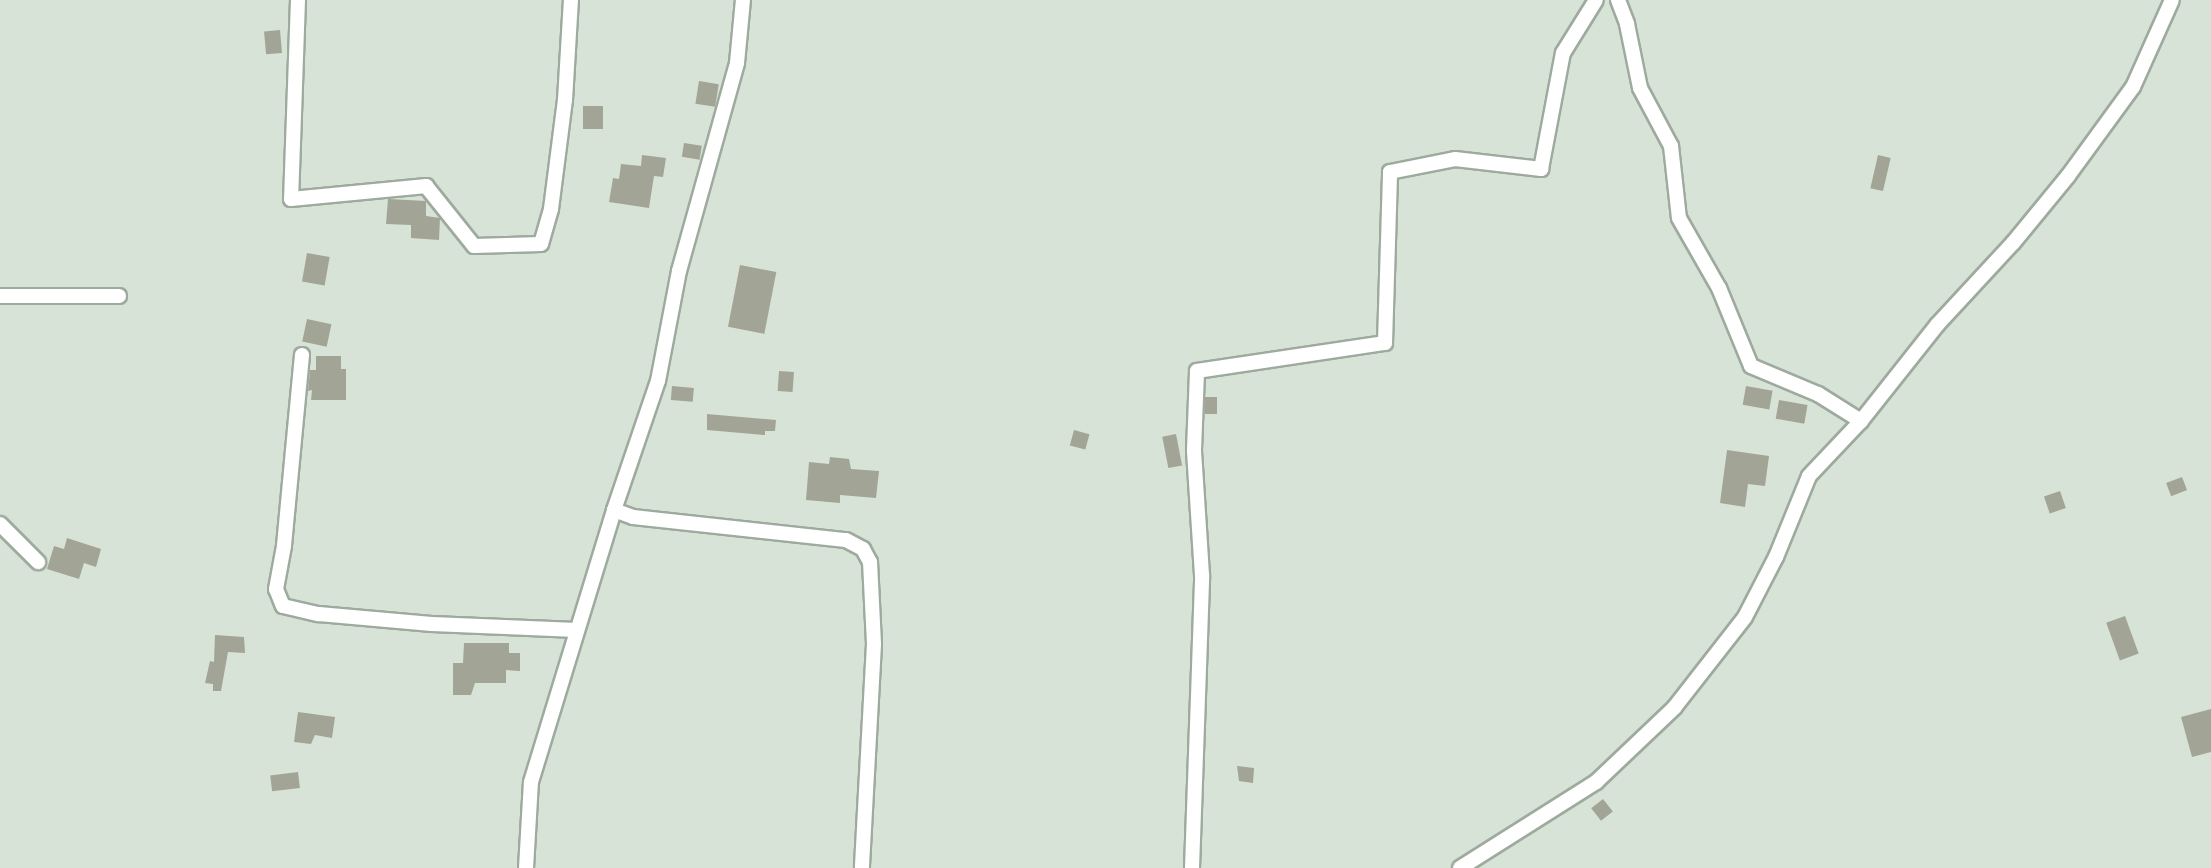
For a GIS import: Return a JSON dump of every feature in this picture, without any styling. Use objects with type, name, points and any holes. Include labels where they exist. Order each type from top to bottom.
[{"type":"street","points":[[298,0],[291,199],[426,186],[474,246],[541,244],[551,209],[561,133],[571,0]]},
{"type":"street","points":[[526,868],[531,782],[614,510],[658,381],[679,271],[737,63],[743,0]]},
{"type":"street","points":[[1192,868],[1202,575],[1194,450],[1197,371],[1385,343],[1390,172],[1455,159],[1542,169],[1563,53],[1596,0]]},
{"type":"street","points":[[1618,0],[1627,24],[1640,88],[1671,146],[1679,218],[1719,288],[1750,366],[1818,394],[1861,421]]},
{"type":"street","points":[[1460,868],[1596,782],[1674,708],[1745,617],[1776,557],[1809,476],[1861,421],[1937,326],[2013,243],[2068,176],[2133,87],[2172,0]]},
{"type":"street","points":[[0,296],[119,296]]},
{"type":"street","points":[[302,355],[287,524],[276,589],[283,606],[319,614],[432,624],[577,630]]},
{"type":"street","points":[[614,510],[633,517],[846,540],[863,549],[870,562],[874,644],[862,868]]},
{"type":"street","points":[[0,524],[38,562]]},
{"type":"building","points":[[280,30],[282,53],[266,54],[264,31]]},
{"type":"building","points":[[699,81],[719,84],[715,107],[695,104]]},
{"type":"building","points":[[583,106],[603,106],[603,129],[583,129]]},
{"type":"building","points":[[684,143],[702,146],[700,160],[682,157]]},
{"type":"building","points":[[642,155],[666,158],[663,177],[654,176],[649,208],[609,202],[613,178],[619,179],[621,164],[641,166]]},
{"type":"building","points":[[1878,155],[1891,158],[1883,191],[1870,188]]},
{"type":"building","points":[[388,199],[426,201],[426,216],[440,218],[439,240],[411,238],[411,225],[386,224]]},
{"type":"building","points":[[307,253],[330,257],[325,286],[302,282]]},
{"type":"building","points":[[740,265],[776,272],[764,334],[728,327]]},
{"type":"building","points":[[307,319],[331,324],[327,347],[302,341]]},
{"type":"building","points":[[316,356],[341,356],[341,369],[346,369],[346,400],[311,400],[312,390],[308,391],[310,370],[316,370]]},
{"type":"building","points":[[779,371],[794,372],[793,392],[778,391]]},
{"type":"building","points":[[672,386],[694,388],[693,402],[671,400]]},
{"type":"building","points":[[1746,386],[1773,391],[1769,409],[1743,405]]},
{"type":"building","points":[[1205,397],[1217,397],[1217,414],[1205,414]]},
{"type":"building","points":[[1779,400],[1808,405],[1804,424],[1776,419]]},
{"type":"building","points":[[707,414],[776,420],[775,431],[765,431],[765,435],[707,430]]},
{"type":"building","points":[[1074,430],[1089,434],[1085,450],[1070,445]]},
{"type":"building","points":[[1176,434],[1182,465],[1168,468],[1162,437]]},
{"type":"building","points":[[1727,450],[1769,456],[1765,486],[1748,484],[1745,507],[1720,503]]},
{"type":"building","points":[[830,457],[849,459],[851,469],[879,471],[876,498],[840,495],[840,503],[806,500],[809,462],[829,464]]},
{"type":"building","points":[[2182,477],[2187,490],[2171,496],[2166,483]]},
{"type":"building","points":[[2060,491],[2066,508],[2050,514],[2044,497]]},
{"type":"building","points":[[67,538],[101,549],[96,567],[84,563],[79,579],[47,569],[54,546],[64,549]]},
{"type":"building","points":[[2125,616],[2139,654],[2120,660],[2106,623]]},
{"type":"building","points":[[215,635],[244,637],[245,653],[228,652],[221,691],[213,691],[213,684],[205,683],[210,661],[214,662]]},
{"type":"building","points":[[464,643],[509,643],[509,653],[520,653],[520,671],[506,670],[506,683],[475,683],[471,695],[453,695],[453,663],[463,663]]},
{"type":"building","points":[[2211,709],[2211,752],[2192,757],[2181,717]]},
{"type":"building","points":[[298,712],[335,717],[332,738],[315,735],[311,744],[294,742]]},
{"type":"building","points":[[1237,766],[1254,768],[1253,783],[1239,781]]},
{"type":"building","points":[[298,772],[300,788],[272,791],[270,775]]},
{"type":"building","points":[[1603,799],[1613,812],[1601,821],[1591,808]]}]
